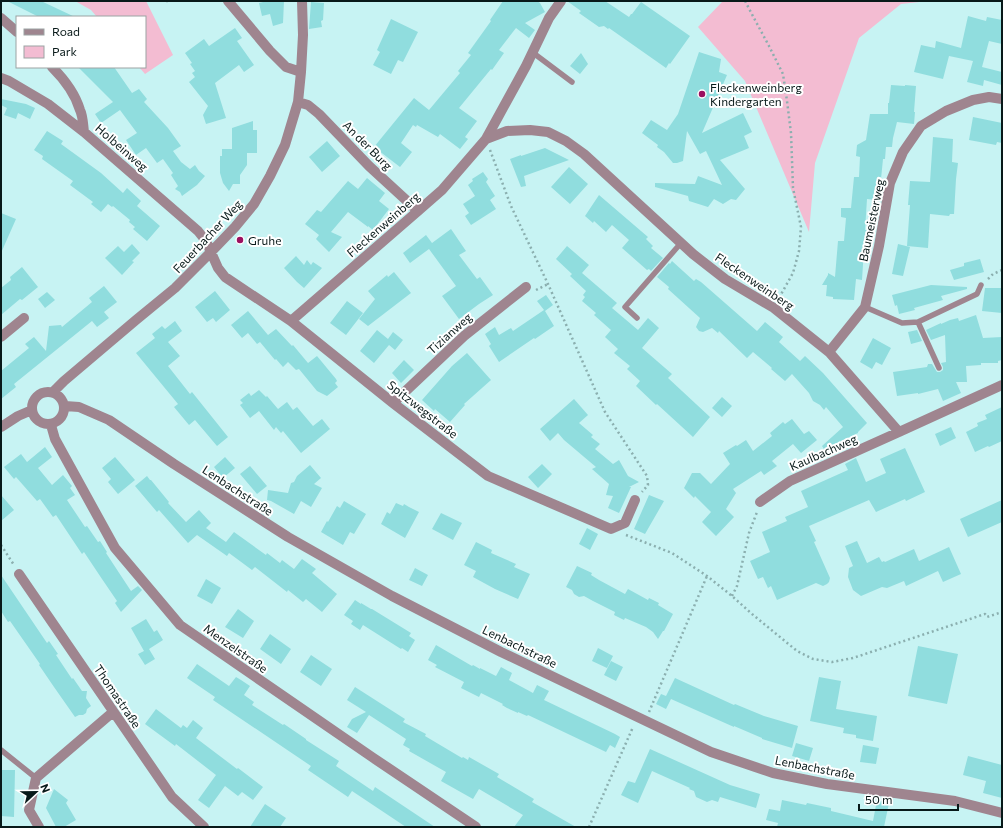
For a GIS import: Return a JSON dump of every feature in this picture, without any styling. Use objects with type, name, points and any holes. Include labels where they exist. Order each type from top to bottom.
[{"type":"street","points":[[228,1],[270,51],[286,66],[301,72]]},
{"type":"street","name":"Feuerbacher Weg","points":[[32,410],[32,404],[36,398],[41,394],[53,392],[136,320],[176,288],[235,228],[254,204],[285,145],[298,102],[303,35],[302,1]]},
{"type":"street","name":"Fleckenweinberg","points":[[291,321],[442,190],[486,140],[526,66],[549,18],[561,1]]},
{"type":"street","points":[[1,18],[16,31]]},
{"type":"street","points":[[53,68],[60,74],[71,90],[81,111],[84,132]]},
{"type":"street","name":"Holbeinweg","points":[[1,78],[10,81],[48,104],[84,132],[198,231],[206,241],[211,252]]},
{"type":"street","name":"Baumeisterweg","points":[[829,352],[865,307],[879,246],[890,183],[903,152],[921,126],[946,110],[972,100],[989,97],[1002,99]]},
{"type":"street","name":"An der Burg","points":[[298,102],[308,105],[319,114],[368,166],[418,211]]},
{"type":"street","name":"Fleckenweinberg","points":[[486,140],[506,131],[530,130],[548,132],[566,141],[584,154],[693,254],[725,279],[774,308],[829,352],[899,432]]},
{"type":"street","name":"Spitzwegstraße","points":[[211,252],[218,268],[225,277],[291,321],[393,403],[488,476],[611,529]]},
{"type":"street","name":"Tizianweg","points":[[393,403],[464,336],[526,287]]},
{"type":"street","points":[[1,337],[24,318]]},
{"type":"street","points":[[899,432],[1002,384]]},
{"type":"street","points":[[1,427],[18,416],[32,410],[38,421],[44,424],[51,425],[57,422],[62,418],[65,406],[59,395],[53,392]]},
{"type":"street","name":"Lenbachstraße","points":[[65,406],[78,407],[109,420],[174,464],[288,537],[392,596],[501,652],[711,752],[773,773],[827,784],[955,801],[1002,814]]},
{"type":"street","name":"Menzelstraße","points":[[51,425],[55,439],[115,548],[180,625],[476,827]]},
{"type":"street","name":"Kaulbachweg","points":[[760,502],[790,480],[899,432]]},
{"type":"street","points":[[611,529],[625,523],[635,500]]},
{"type":"street","name":"Thomastraße","points":[[19,574],[172,797],[204,827]]},
{"type":"street","points":[[39,827],[29,810],[36,778],[113,712]]},
{"type":"lane","points":[[532,52],[572,82]]},
{"type":"lane","points":[[637,318],[625,307],[681,243]]},
{"type":"lane","points":[[865,307],[902,324],[918,322],[977,294],[981,285]]},
{"type":"lane","points":[[918,322],[939,368]]},
{"type":"lane","points":[[1,750],[36,778]]},
{"type":"path","points":[[745,1],[783,74],[791,133],[793,188],[801,227],[799,251],[793,273],[774,308]]},
{"type":"path","points":[[491,153],[511,206],[548,284],[605,412],[647,476],[648,485],[635,500]]},
{"type":"path","points":[[993,274],[1002,270]]},
{"type":"path","points":[[732,596],[737,586],[749,533],[760,502]]},
{"type":"path","points":[[611,529],[672,553],[707,576],[797,651],[813,659],[832,662],[853,658],[985,614],[987,617],[1002,612]]},
{"type":"path","points":[[1,546],[19,574]]},
{"type":"path","points":[[589,827],[632,727],[641,730],[707,576]]},
{"type":"green space","points":[[75,1],[146,1],[173,55],[145,74],[140,68],[146,68],[146,16],[96,16],[91,10]]},
{"type":"green space","points":[[722,1],[929,1],[901,4],[859,38],[815,163],[809,232],[745,81],[698,27]]},
{"type":"building","points":[[7,1],[41,1],[73,16],[37,16]]},
{"type":"building","points":[[267,1],[284,1],[283,23],[273,26],[270,14],[262,16],[259,3]]},
{"type":"building","points":[[503,1],[537,1],[540,3],[545,12],[525,23],[535,30],[529,38],[516,28],[499,50],[504,53],[492,70],[491,69],[459,108],[477,121],[465,137],[468,139],[460,149],[440,134],[438,137],[417,125],[416,127],[413,125],[401,143],[412,152],[400,167],[374,147],[414,98],[429,110],[460,73],[458,71],[471,55],[468,53],[491,21],[490,20]]},
{"type":"building","points":[[567,1],[605,1],[629,17],[641,2],[690,36],[666,68],[609,28],[608,29],[604,26],[599,27],[579,13],[581,11]]},
{"type":"building","points":[[311,2],[324,3],[323,20],[321,21],[322,27],[309,29]]},
{"type":"building","points":[[968,16],[986,21],[987,17],[1002,20],[1002,44],[989,41],[982,67],[1002,72],[1002,85],[984,80],[983,86],[967,82],[973,61],[949,56],[943,79],[914,72],[921,45],[935,48],[936,41],[961,48]]},
{"type":"building","points":[[391,19],[418,32],[403,62],[398,60],[391,74],[373,65],[380,52],[377,50]]},
{"type":"building","points":[[235,28],[242,38],[237,41],[254,65],[244,72],[239,65],[215,83],[226,118],[206,124],[203,115],[208,106],[189,82],[195,77],[192,73],[195,71],[190,64],[192,63],[185,53],[204,39],[209,46]]},
{"type":"building","name":"Fleckenweinberg Kindergarten","points":[[699,52],[721,59],[719,72],[727,75],[702,133],[743,113],[752,132],[744,136],[749,148],[720,160],[745,189],[736,200],[731,199],[723,204],[714,199],[708,207],[689,201],[688,196],[655,187],[655,183],[695,184],[698,176],[722,185],[706,151],[700,154],[687,131],[683,161],[673,163],[664,152],[657,147],[658,145],[642,133],[651,120],[667,130],[678,114]]},
{"type":"building","points":[[581,53],[588,64],[580,74],[570,66]]},
{"type":"building","points":[[79,68],[115,68],[132,93],[139,89],[147,99],[144,102],[168,128],[181,146],[173,151],[181,162],[190,169],[195,165],[205,176],[197,185],[182,196],[180,192],[175,189],[178,186],[171,175],[173,173],[163,159],[157,163],[146,148],[136,155],[126,140],[137,133],[120,110],[101,123],[95,114],[113,102]]},
{"type":"building","points":[[891,85],[916,86],[914,124],[897,122],[892,147],[886,147],[881,179],[877,179],[876,200],[867,199],[865,230],[867,230],[867,237],[873,237],[872,248],[871,250],[864,249],[862,280],[856,279],[854,300],[833,299],[833,297],[826,296],[827,285],[822,285],[828,273],[835,277],[838,241],[844,241],[846,218],[841,217],[841,208],[851,208],[854,177],[859,177],[860,157],[856,156],[857,145],[866,140],[870,114],[888,114]]},
{"type":"building","points":[[1,99],[26,104],[35,108],[30,119],[18,113],[16,119],[4,115],[7,108],[1,105]]},
{"type":"building","points":[[973,117],[1002,123],[1002,143],[997,142],[996,145],[969,140]]},
{"type":"building","points":[[253,121],[253,130],[257,130],[257,153],[247,153],[247,165],[240,175],[240,184],[233,184],[229,191],[223,183],[220,173],[220,156],[222,156],[222,149],[232,149],[232,128]]},
{"type":"building","points":[[47,131],[63,141],[61,144],[101,173],[123,193],[127,188],[141,201],[137,206],[160,226],[147,241],[133,229],[135,227],[129,222],[130,220],[113,206],[112,207],[108,204],[101,212],[91,204],[93,202],[70,185],[73,181],[42,159],[43,156],[34,150]]},
{"type":"building","points":[[933,137],[953,139],[952,162],[958,163],[954,214],[950,214],[949,216],[930,214],[928,248],[907,246],[910,181],[930,182]]},
{"type":"building","points":[[327,141],[340,156],[322,172],[309,157]]},
{"type":"building","points":[[545,148],[569,160],[524,176],[526,186],[521,187],[510,159]]},
{"type":"building","points":[[569,167],[588,184],[570,204],[551,187]]},
{"type":"building","points":[[483,172],[488,179],[486,182],[495,196],[490,200],[496,209],[471,225],[465,216],[469,213],[463,204],[475,196],[468,185],[473,181],[472,179]]},
{"type":"building","points":[[367,178],[385,193],[379,201],[389,209],[373,230],[348,212],[331,232],[342,237],[329,252],[316,239],[319,235],[305,224],[317,210],[321,212],[348,181],[358,189]]},
{"type":"building","points":[[599,195],[648,237],[646,239],[653,246],[651,248],[663,258],[651,271],[649,269],[647,270],[622,248],[629,240],[612,225],[606,232],[594,221],[593,223],[585,216]]},
{"type":"building","points":[[1,213],[16,219],[1,253]]},
{"type":"building","points":[[451,229],[466,251],[459,255],[477,279],[480,277],[493,295],[459,319],[442,296],[456,286],[429,249],[410,263],[403,253],[426,235],[432,243]]},
{"type":"building","points":[[132,244],[140,253],[122,275],[105,258],[118,246],[124,252]]},
{"type":"building","points":[[898,244],[910,247],[903,276],[892,274]]},
{"type":"building","points":[[567,246],[589,265],[582,273],[617,303],[612,308],[638,330],[648,318],[659,328],[642,348],[672,374],[668,378],[710,417],[693,437],[636,386],[640,381],[627,369],[630,366],[614,353],[618,349],[605,337],[611,330],[594,315],[596,313],[582,301],[585,297],[583,295],[586,291],[570,276],[572,274],[556,259]]},
{"type":"building","points":[[296,256],[304,265],[307,260],[311,265],[313,262],[322,268],[304,288],[284,268]]},
{"type":"building","points":[[980,259],[984,272],[954,280],[950,270],[964,266],[964,263]]},
{"type":"building","points":[[672,261],[694,281],[696,279],[701,282],[757,331],[765,322],[783,337],[779,342],[800,361],[805,356],[823,373],[867,423],[858,433],[824,449],[822,446],[843,427],[826,407],[824,410],[820,405],[813,401],[809,393],[792,374],[785,381],[753,352],[747,358],[719,331],[718,333],[712,328],[703,332],[699,331],[696,327],[700,318],[657,277]]},
{"type":"building","points":[[22,267],[38,287],[22,300],[20,299],[1,315],[1,288],[11,280],[10,277]]},
{"type":"building","points":[[394,272],[411,293],[368,326],[359,319],[375,299],[368,291],[387,275],[388,277]]},
{"type":"building","points":[[931,285],[967,287],[967,289],[941,296],[943,300],[899,314],[897,305],[895,306],[892,295]]},
{"type":"building","points":[[104,286],[117,302],[104,312],[109,318],[97,327],[92,321],[14,384],[16,387],[1,399],[1,371],[29,348],[25,344],[34,337],[46,351],[49,326],[61,325],[62,327],[92,302],[89,298]]},
{"type":"building","points":[[985,288],[1002,288],[1002,313],[982,311]]},
{"type":"building","points":[[215,291],[230,310],[216,322],[213,318],[207,322],[195,307]]},
{"type":"building","points":[[47,292],[55,300],[45,308],[38,299]]},
{"type":"building","points":[[546,295],[553,305],[545,311],[554,326],[499,362],[489,346],[491,344],[485,334],[495,327],[499,335],[511,328],[513,331],[544,310],[537,301]]},
{"type":"building","points":[[347,301],[363,313],[346,335],[330,323]]},
{"type":"building","points":[[248,311],[268,335],[276,329],[292,346],[293,345],[308,363],[317,356],[336,379],[337,381],[335,383],[338,387],[327,396],[317,391],[299,369],[296,370],[288,362],[283,367],[260,342],[257,344],[248,333],[242,338],[231,325]]},
{"type":"building","points":[[976,315],[983,338],[1002,337],[1002,360],[998,361],[998,363],[981,363],[981,365],[966,366],[967,382],[956,382],[961,393],[943,401],[938,389],[918,394],[897,396],[893,372],[927,367],[928,364],[932,364],[937,372],[943,370],[941,363],[946,362],[945,335],[931,340],[926,330],[950,320],[958,318],[959,321]]},
{"type":"building","points":[[175,321],[182,331],[168,342],[180,356],[168,366],[190,394],[192,392],[228,437],[217,446],[195,420],[189,425],[174,407],[178,404],[136,353],[155,338],[152,334],[162,326],[165,329]]},
{"type":"building","points":[[377,330],[388,339],[393,332],[403,340],[395,350],[389,345],[374,363],[360,351]]},
{"type":"building","points":[[917,330],[922,341],[911,344],[908,332]]},
{"type":"building","points":[[873,338],[891,348],[882,365],[876,362],[872,369],[860,362]]},
{"type":"building","points":[[467,353],[491,380],[464,404],[465,405],[450,422],[435,409],[434,411],[422,400],[452,366]]},
{"type":"building","points":[[404,360],[414,370],[401,383],[392,373]]},
{"type":"building","points":[[259,390],[266,397],[267,396],[278,409],[287,402],[293,410],[297,407],[313,426],[322,419],[330,429],[301,453],[283,431],[281,433],[276,427],[274,430],[259,411],[250,418],[240,405],[243,403],[240,400],[249,393],[251,396]]},
{"type":"building","points":[[722,397],[732,406],[722,417],[712,408]]},
{"type":"building","points":[[574,399],[588,415],[579,423],[593,435],[591,437],[600,444],[595,449],[613,464],[619,460],[628,476],[639,482],[629,487],[631,487],[619,513],[608,508],[613,496],[606,495],[609,484],[592,469],[596,467],[564,440],[558,433],[550,441],[540,429]]},
{"type":"building","points":[[1002,407],[1002,441],[975,452],[966,432],[978,426],[977,423],[987,419],[985,415]]},
{"type":"building","points":[[792,419],[804,434],[809,431],[817,440],[801,453],[793,444],[772,461],[777,466],[764,475],[761,471],[733,489],[736,493],[726,509],[734,517],[716,536],[702,522],[711,512],[695,496],[694,498],[684,488],[692,473],[700,473],[711,484],[730,464],[723,453],[746,440],[753,451],[772,436],[770,433],[783,422],[785,424]]},
{"type":"building","points":[[951,427],[956,438],[940,446],[935,434]]},
{"type":"building","points":[[45,447],[52,457],[38,468],[52,485],[63,475],[72,486],[70,488],[75,495],[67,500],[85,527],[87,526],[98,542],[100,541],[107,552],[106,553],[131,591],[138,586],[142,590],[121,612],[115,603],[117,601],[84,552],[82,554],[56,515],[53,517],[40,499],[37,501],[16,477],[14,479],[4,467],[21,454],[27,462]]},
{"type":"building","points":[[905,448],[925,492],[876,512],[869,500],[809,526],[816,541],[814,542],[830,578],[829,582],[823,586],[816,583],[777,600],[771,586],[768,588],[763,577],[758,579],[750,561],[770,552],[762,532],[787,521],[785,517],[808,507],[801,491],[848,470],[845,464],[856,458],[866,482],[886,473],[880,459]]},
{"type":"building","points":[[115,457],[135,480],[118,494],[108,482],[111,479],[102,468]]},
{"type":"building","points":[[225,457],[235,468],[223,478],[214,467]]},
{"type":"building","points":[[542,464],[552,474],[538,488],[528,477]]},
{"type":"building","points":[[310,465],[321,478],[314,484],[322,488],[311,507],[301,501],[294,514],[267,500],[268,490],[288,493],[291,483],[294,482],[297,476]]},
{"type":"building","points":[[250,466],[267,486],[257,494],[240,474]]},
{"type":"building","points":[[147,476],[169,502],[168,503],[186,522],[199,510],[211,523],[206,528],[226,542],[234,532],[266,555],[267,553],[280,563],[282,560],[294,569],[302,559],[316,569],[312,573],[337,594],[322,612],[306,599],[303,602],[288,590],[287,592],[255,567],[252,570],[229,553],[227,556],[197,535],[188,543],[159,510],[157,512],[135,486]]},
{"type":"building","points":[[1,495],[14,510],[1,521]]},
{"type":"building","points":[[649,495],[664,501],[645,534],[634,529]]},
{"type":"building","points":[[1002,500],[1002,522],[968,537],[960,519]]},
{"type":"building","points":[[344,501],[366,514],[354,534],[350,532],[343,545],[321,532],[337,506],[340,508]]},
{"type":"building","points":[[396,503],[403,506],[404,504],[419,512],[405,538],[381,524],[387,512],[390,514]]},
{"type":"building","points":[[441,513],[462,523],[453,540],[432,529]]},
{"type":"building","points":[[587,528],[598,534],[590,550],[579,544]]},
{"type":"building","points":[[857,541],[867,563],[879,557],[882,562],[885,562],[914,549],[919,561],[949,547],[961,574],[943,582],[938,571],[906,586],[904,581],[887,588],[882,587],[861,596],[853,590],[848,577],[849,568],[853,566],[845,546]]},
{"type":"building","points":[[476,542],[492,550],[491,553],[516,564],[514,567],[530,574],[518,599],[473,577],[476,571],[464,565]]},
{"type":"building","points":[[577,566],[592,573],[591,575],[625,594],[628,589],[648,600],[649,598],[659,603],[658,605],[673,614],[658,639],[653,632],[646,627],[614,615],[615,612],[584,596],[579,597],[574,594],[572,590],[566,587]]},
{"type":"building","points":[[415,568],[428,575],[422,586],[409,580]]},
{"type":"building","points":[[1,575],[47,643],[49,641],[58,654],[56,655],[72,679],[73,678],[82,691],[87,691],[86,698],[91,706],[83,715],[75,717],[10,621],[8,622],[1,611]]},
{"type":"building","points":[[206,579],[221,588],[212,604],[197,596]]},
{"type":"building","points":[[355,600],[411,633],[409,636],[415,640],[408,652],[363,625],[360,630],[351,624],[353,621],[344,615]]},
{"type":"building","points":[[238,609],[254,621],[243,638],[225,627]]},
{"type":"building","points":[[146,619],[154,632],[157,630],[163,640],[149,649],[155,659],[145,665],[138,654],[144,651],[131,628]]},
{"type":"building","points":[[270,634],[291,649],[281,664],[260,649]]},
{"type":"building","points":[[436,645],[472,666],[473,665],[496,676],[501,667],[512,673],[509,680],[533,693],[537,685],[549,691],[544,700],[620,737],[615,748],[610,745],[606,752],[528,715],[518,713],[507,708],[502,705],[503,704],[481,693],[479,697],[461,688],[464,682],[435,667],[437,665],[428,660]]},
{"type":"building","points":[[918,646],[958,654],[947,704],[908,696]]},
{"type":"building","points":[[598,648],[613,656],[607,668],[592,661]]},
{"type":"building","points":[[311,655],[332,669],[321,686],[300,672]]},
{"type":"building","points":[[611,661],[623,667],[616,681],[604,675]]},
{"type":"building","points":[[197,664],[229,686],[236,677],[250,686],[244,695],[254,702],[252,705],[283,725],[284,724],[339,761],[336,766],[373,791],[375,787],[435,827],[406,827],[352,791],[348,797],[308,770],[311,766],[213,700],[215,697],[187,678]]},
{"type":"building","points":[[819,677],[841,681],[836,709],[877,716],[873,741],[856,738],[856,735],[843,733],[844,728],[810,721]]},
{"type":"building","points":[[675,678],[734,705],[735,704],[764,716],[798,726],[792,748],[762,739],[671,699],[666,709],[656,704],[661,694],[666,696]]},
{"type":"building","points":[[355,687],[405,719],[403,722],[426,734],[425,736],[462,758],[463,757],[468,760],[469,757],[499,774],[497,777],[534,799],[532,802],[576,827],[514,827],[523,815],[479,789],[473,799],[441,781],[446,772],[409,751],[410,749],[403,745],[406,739],[369,715],[357,733],[347,727],[352,719],[366,712],[347,700]]},
{"type":"building","points":[[156,709],[181,728],[183,725],[187,728],[193,720],[203,728],[196,738],[263,787],[253,800],[242,792],[238,796],[225,786],[209,808],[198,800],[216,775],[176,744],[175,746],[145,724]]},
{"type":"building","points":[[796,743],[813,748],[809,761],[792,756]]},
{"type":"building","points":[[863,745],[879,748],[876,764],[860,762]]},
{"type":"building","points":[[650,749],[730,785],[760,794],[756,808],[720,797],[718,802],[712,800],[707,802],[696,797],[694,791],[689,789],[690,788],[652,771],[638,803],[621,795],[628,781],[635,783]]},
{"type":"building","points":[[968,756],[1002,765],[1002,798],[983,793],[986,781],[963,775]]},
{"type":"building","points":[[1,770],[15,770],[14,817],[1,816]]},
{"type":"building","points":[[54,789],[68,800],[66,803],[76,820],[64,827],[56,827],[46,808]]},
{"type":"building","points":[[782,800],[831,808],[831,811],[873,821],[877,800],[889,803],[884,827],[777,827],[778,823],[766,820],[769,809],[780,811]]},
{"type":"building","points":[[265,804],[286,818],[280,827],[250,827]]},
{"type":"place","name":"Fleckenweinberg Kindergarten","points":[[702,94]]},
{"type":"place","name":"Gruhe","points":[[240,240]]}]
